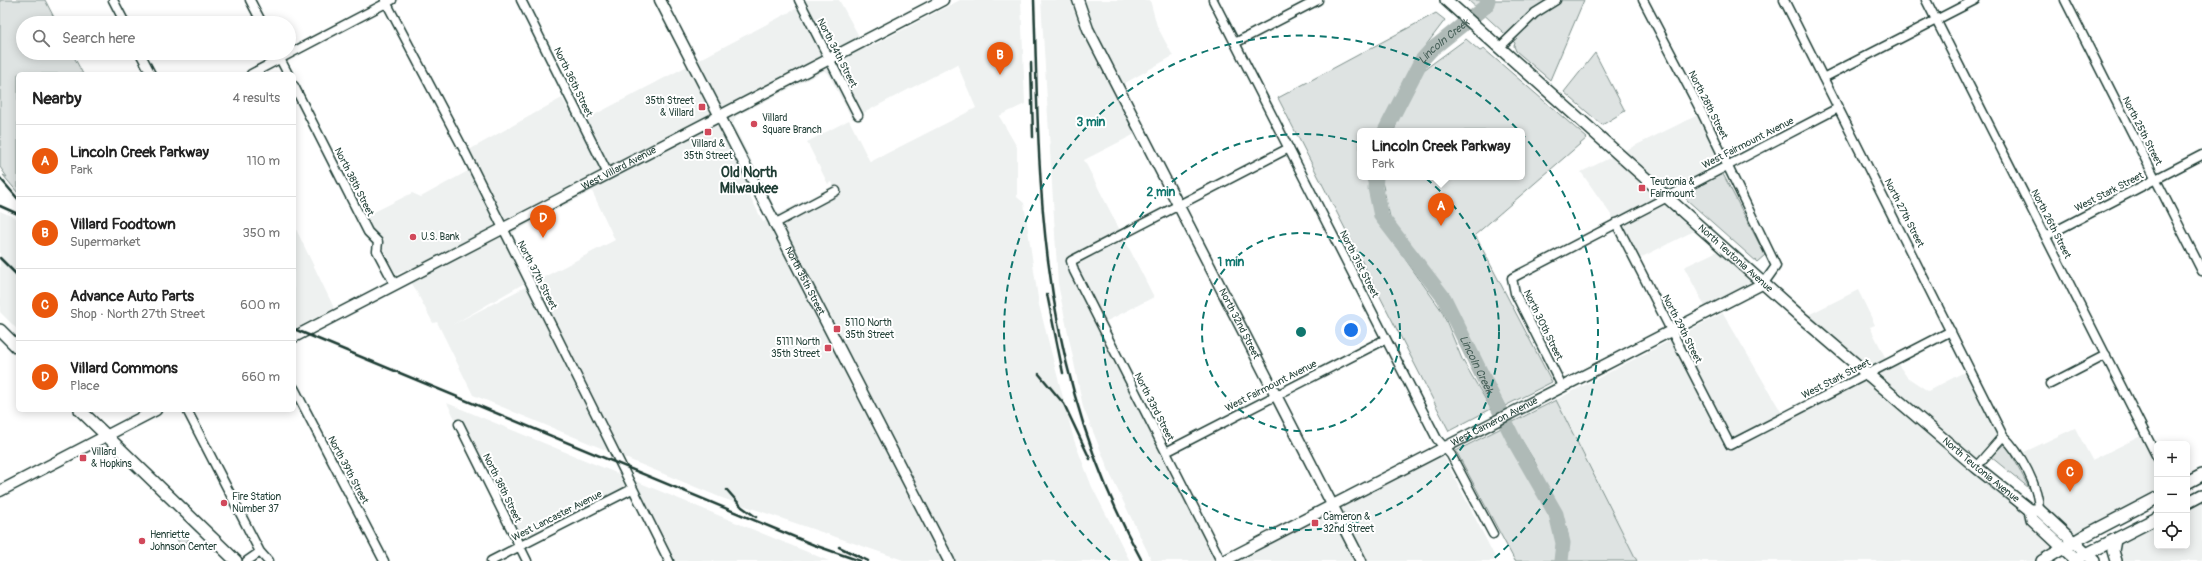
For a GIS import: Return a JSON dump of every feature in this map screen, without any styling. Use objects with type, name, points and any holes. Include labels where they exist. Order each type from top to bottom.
[{"type":"main road","name":"North Teutonia Avenue","points":[[1446,0],[1868,374],[1976,467],[2035,510],[2090,557]]},
{"type":"main road","points":[[0,330],[16,346]]},
{"type":"main road","points":[[82,412],[236,561]]},
{"type":"main road","points":[[2190,481],[2202,475]]},
{"type":"main road","points":[[2190,501],[2202,495]]},
{"type":"main road","points":[[2042,561],[2063,548],[2154,500]]},
{"type":"main road","name":"North Teutonia Avenue","points":[[2035,510],[2032,519],[2075,560]]},
{"type":"main road","points":[[2075,560],[2090,557],[2115,540],[2154,520]]},
{"type":"main road","points":[[2115,540],[2113,551],[2116,561]]},
{"type":"street","points":[[113,0],[121,16]]},
{"type":"street","points":[[250,0],[258,16]]},
{"type":"street","name":"North 36th Street","points":[[521,0],[608,174]]},
{"type":"street","name":"North 35th Street","points":[[660,0],[718,116],[949,561]]},
{"type":"street","name":"North 34th Street","points":[[799,0],[858,115]]},
{"type":"street","name":"North 32nd Street","points":[[1078,0],[1088,29],[1361,561]]},
{"type":"street","name":"North 31st Street","points":[[1213,0],[1438,439],[1451,455],[1492,534]]},
{"type":"street","points":[[1235,43],[1318,0]]},
{"type":"street","points":[[1498,45],[1535,13],[1556,0]]},
{"type":"street","name":"North 28th Street","points":[[1643,0],[1728,165],[1776,266],[1764,282]]},
{"type":"street","name":"North 27th Street","points":[[1784,0],[2003,436],[2013,446],[2038,494],[2035,510]]},
{"type":"street","name":"North 26th Street","points":[[1926,0],[2154,451]]},
{"type":"street","points":[[1823,78],[1975,0]]},
{"type":"street","name":"North 25th Street","points":[[2065,0],[2202,271]]},
{"type":"street","points":[[296,47],[388,1]]},
{"type":"street","name":"North 37th Street","points":[[388,1],[669,561]]},
{"type":"street","name":"West Villard Avenue","points":[[296,336],[718,116],[830,60],[939,1]]},
{"type":"street","points":[[144,60],[150,72]]},
{"type":"street","points":[[254,72],[273,60]]},
{"type":"street","points":[[281,60],[287,72]]},
{"type":"street","name":"North 38th Street","points":[[296,90],[368,232],[378,242],[378,250],[395,285]]},
{"type":"street","name":"West Fairmount Avenue","points":[[1518,273],[1838,108]]},
{"type":"street","points":[[1179,204],[1289,148]]},
{"type":"street","name":"West Stark Street","points":[[2046,236],[2202,155]]},
{"type":"street","points":[[774,224],[836,192]]},
{"type":"street","name":"North 33rd Street","points":[[1179,204],[1071,261],[1074,271],[1223,561]]},
{"type":"street","name":"North 29th Street","points":[[1616,223],[1730,445]]},
{"type":"street","name":"North 30th Street","points":[[1518,273],[1512,278],[1516,293],[1562,386]]},
{"type":"street","name":"West Cameron Avenue","points":[[1223,561],[1764,282]]},
{"type":"street","name":"West Stark Street","points":[[1730,445],[1951,331]]},
{"type":"street","name":"West Fairmount Avenue","points":[[1166,452],[1386,339]]},
{"type":"street","points":[[2050,384],[2106,355]]},
{"type":"street","name":"North 39th Street","points":[[296,392],[384,561]]},
{"type":"street","points":[[0,491],[152,412]]},
{"type":"street","points":[[188,412],[260,552],[268,561]]},
{"type":"street","name":"North 38th Street","points":[[459,424],[527,561]]},
{"type":"street","points":[[1976,467],[2003,436]]},
{"type":"street","name":"West Lancaster Avenue","points":[[492,561],[632,489]]},
{"type":"street","points":[[247,561],[260,552]]},
{"type":"shaded area","points":[[0,0],[45,0],[53,16],[16,16],[16,60],[76,60],[82,72],[16,72],[16,191],[3,175],[7,177],[0,167]]},
{"type":"shaded area","points":[[806,0],[839,0],[866,49],[960,0],[1021,0],[1025,104],[999,116],[1017,147],[1017,197],[1024,203],[1039,305],[1074,440],[1092,487],[1130,561],[906,561],[722,498],[473,395],[437,322],[433,323],[405,270],[396,275],[366,216],[412,193],[421,197],[477,166],[469,150],[562,98],[577,124],[807,3]],"holes":[[[957,64],[976,108],[870,162],[849,120],[807,142],[828,184],[831,182],[833,186],[763,222],[745,186],[760,178],[733,124],[736,116],[824,71],[828,73],[852,119]],[[592,191],[615,240],[454,324],[535,277],[514,237],[514,232]]]},
{"type":"shaded area","points":[[1041,0],[1150,0],[1157,26],[1173,56],[1118,87],[1141,131],[1084,160],[1154,297],[1101,324],[1221,561],[1152,561],[1111,476],[1083,407],[1058,284]]},
{"type":"shaded area","points":[[1468,0],[1584,0],[1550,80],[1516,51],[1514,46],[1515,43]]},
{"type":"shaded area","points":[[1436,13],[1445,20],[1414,61],[1380,128],[1357,128],[1357,180],[1368,180],[1376,218],[1442,311],[1462,359],[1491,409],[1449,431],[1278,98]]},
{"type":"shaded area","points":[[1466,39],[1480,51],[1484,49],[1587,138],[1475,235],[1552,382],[1505,406],[1445,291],[1390,217],[1382,180],[1525,180],[1525,128],[1395,128],[1400,113],[1421,72]]},
{"type":"shaded area","points":[[1595,53],[1625,111],[1602,125],[1564,92]]},
{"type":"shaded area","points":[[1702,113],[1728,165],[1667,197],[1700,228],[1636,260],[1616,222],[1581,172]]},
{"type":"shaded area","points":[[1723,174],[1765,255],[1757,262],[1687,200],[1685,194],[1688,190]]},
{"type":"shaded area","points":[[0,211],[16,218],[16,328],[0,312]]},
{"type":"shaded area","points":[[296,229],[334,308],[296,328]]},
{"type":"shaded area","points":[[1724,248],[1764,283],[1708,312],[1684,267]]},
{"type":"shaded area","points":[[1858,290],[1875,325],[1870,327],[1888,363],[1895,360],[1907,377],[1928,391],[1970,369],[2003,436],[1976,467],[2034,512],[2039,498],[2018,455],[2075,428],[2092,460],[2145,434],[2154,451],[2154,500],[2042,561],[1636,561],[1556,400],[1723,313],[1786,420],[1835,396],[1868,374],[1802,318]]},
{"type":"shaded area","points":[[1556,400],[1637,561],[1567,561],[1568,535],[1566,526],[1535,462],[1511,423]]},
{"type":"shaded area","points":[[447,403],[829,561],[669,561],[632,489],[520,546]]},
{"type":"shaded area","points":[[1501,428],[1529,475],[1547,510],[1554,528],[1558,545],[1558,561],[1515,561],[1456,451]]},
{"type":"shaded area","points":[[2004,444],[2007,445],[2029,488],[1991,457]]},
{"type":"shaded area","points":[[1443,455],[1497,561],[1224,561],[1344,499]]},
{"type":"shaded area","points":[[2202,495],[2202,561],[2116,561],[2115,540],[2154,520],[2154,549],[2190,549],[2190,501]]},
{"type":"shaded area","points":[[183,532],[189,540],[180,547],[176,535]]},
{"type":"waterway","name":"Lincoln Creek","points":[[1387,128],[1421,61],[1431,50],[1486,6],[1488,0]]},
{"type":"waterway","name":"Lincoln Creek","points":[[1376,180],[1375,188],[1381,216],[1444,298],[1516,444],[1556,514],[1563,543],[1561,561]]},
{"type":"railway","points":[[1034,0],[1038,130],[1044,228],[1061,338],[1070,377],[1093,453],[1124,526],[1142,561]]},
{"type":"railway","points":[[1031,63],[1033,137]]},
{"type":"railway","points":[[0,178],[16,197]]},
{"type":"railway","points":[[0,206],[16,213]]},
{"type":"railway","points":[[0,258],[16,274]]},
{"type":"railway","points":[[1047,294],[1063,373]]},
{"type":"railway","points":[[296,330],[814,545],[860,561]]},
{"type":"railway","points":[[1039,374],[1064,404],[1090,459]]},
{"type":"railway","points":[[727,490],[742,507],[756,517]]},
{"type":"railway","points":[[839,547],[868,561]]},
{"type":"place","name":"Villard Foodtown","points":[[1000,75]]},
{"type":"place","name":"35th Street & Villard","points":[[702,107]]},
{"type":"place","name":"Villard Square Branch","points":[[754,124]]},
{"type":"place","name":"Villard & 35th Street","points":[[708,132]]},
{"type":"place","name":"Teutonia & Fairmount","points":[[1642,188]]},
{"type":"place","name":"Lincoln Creek Parkway","points":[[1441,226]]},
{"type":"place","name":"U.S. Bank","points":[[413,237]]},
{"type":"place","name":"Villard Commons","points":[[543,238]]},
{"type":"place","name":"5110 North 35th Street","points":[[837,329]]},
{"type":"place","name":"5111 North 35th Street","points":[[828,348]]},
{"type":"place","name":"Villard & Hopkins","points":[[83,458]]},
{"type":"place","name":"Advance Auto Parts","points":[[2070,492]]},
{"type":"place","name":"Fire Station Number 37","points":[[224,503]]},
{"type":"place","name":"Cameron & 32nd Street","points":[[1315,523]]},
{"type":"place","name":"Henriette Johnson Center","points":[[142,541]]},
{"type":"district","name":"Old North Milwaukee","points":[[749,180]]}]
